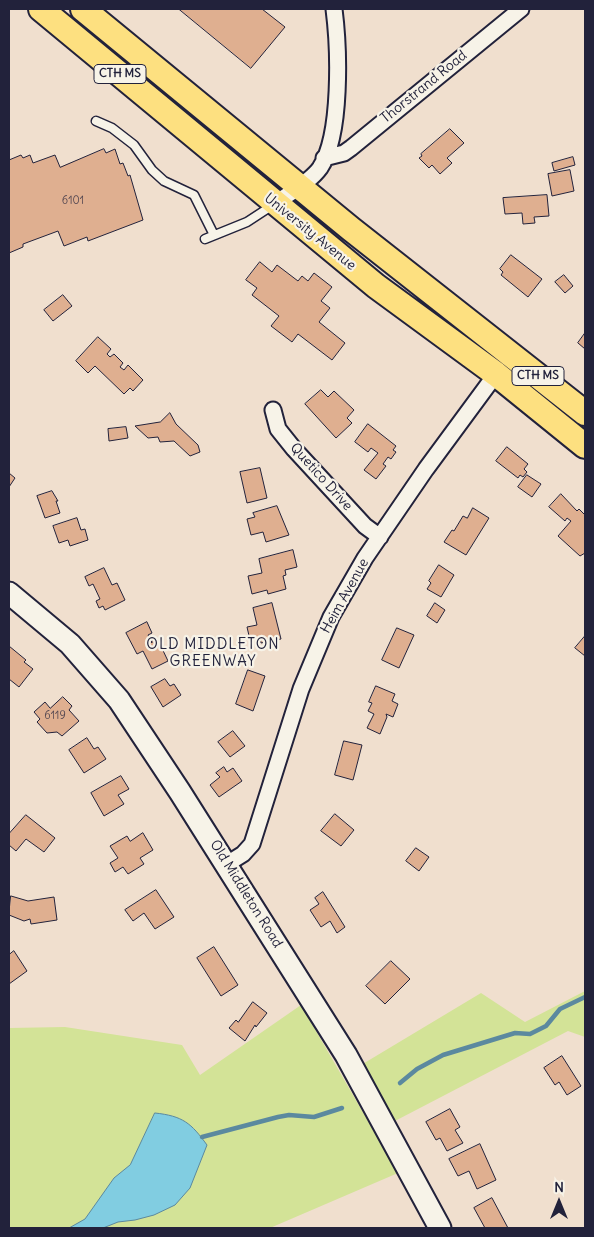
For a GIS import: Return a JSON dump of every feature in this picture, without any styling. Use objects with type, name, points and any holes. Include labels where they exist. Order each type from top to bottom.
[{"type":"main road","name":"University Avenue","points":[[41,9],[275,204],[416,317],[496,374],[585,446]]},
{"type":"main road","name":"University Avenue","points":[[84,9],[405,272],[585,414]]},
{"type":"main road","points":[[496,374],[512,370],[585,420]]},
{"type":"street","points":[[275,204],[317,172],[331,138],[337,93],[338,61],[334,9]]},
{"type":"street","name":"Thorstrand Road","points":[[324,158],[344,153],[351,148],[521,9]]},
{"type":"street","name":"Heim Avenue","points":[[227,864],[244,854],[252,844],[301,689],[331,617],[380,537],[426,469],[496,374]]},
{"type":"street","name":"Quetico Drive","points":[[273,410],[278,428],[294,449],[365,526],[380,537]]},
{"type":"street","name":"Old Middleton Road","points":[[9,593],[70,644],[119,700],[227,864],[346,1055],[440,1228]]},
{"type":"lane","points":[[96,121],[112,128],[134,145],[152,170],[164,181],[194,195],[214,235]]},
{"type":"lane","points":[[205,239],[247,222],[275,204]]},
{"type":"green space","points":[[585,991],[585,1037],[568,1031],[393,1122],[361,1065],[481,993],[525,1022]]},
{"type":"green space","points":[[301,1005],[398,1173],[270,1228],[9,1228],[9,1028],[65,1027],[182,1045],[200,1075]]},
{"type":"water","points":[[155,1113],[173,1116],[186,1122],[207,1145],[190,1188],[175,1205],[154,1215],[118,1222],[103,1228],[69,1228],[85,1219],[114,1178],[130,1165]]},
{"type":"building","points":[[179,9],[262,9],[285,27],[251,68]]},
{"type":"building","points":[[450,129],[464,143],[447,158],[452,163],[440,174],[432,165],[429,168],[419,158],[422,156],[421,154]]},
{"type":"building","points":[[104,149],[106,153],[115,149],[120,164],[123,163],[128,176],[130,175],[143,220],[88,241],[87,237],[64,246],[58,231],[23,244],[23,247],[9,253],[9,160],[21,155],[23,158],[30,155],[33,163],[55,155],[60,167]]},
{"type":"building","points":[[573,157],[575,165],[554,171],[552,163]]},
{"type":"building","points":[[570,170],[574,191],[552,196],[548,174]]},
{"type":"building","points":[[547,195],[549,216],[534,217],[535,223],[523,224],[522,213],[505,214],[503,198]]},
{"type":"building","points":[[511,255],[542,279],[528,297],[501,275],[503,272],[500,269]]},
{"type":"building","points":[[260,262],[272,272],[277,265],[298,281],[302,276],[308,281],[314,273],[332,287],[321,301],[330,308],[319,322],[345,343],[332,360],[298,334],[292,342],[271,326],[279,316],[252,295],[257,288],[246,280]]},
{"type":"building","points":[[564,275],[573,286],[565,293],[555,282]]},
{"type":"building","points":[[63,295],[72,306],[53,321],[44,310]]},
{"type":"building","points":[[585,333],[585,349],[578,343]]},
{"type":"building","points":[[98,337],[111,349],[107,354],[110,357],[114,354],[123,363],[120,367],[124,370],[128,365],[143,380],[133,391],[130,388],[124,394],[95,366],[88,373],[76,361]]},
{"type":"building","points":[[321,390],[328,397],[334,391],[354,410],[347,418],[352,423],[336,438],[305,404]]},
{"type":"building","points":[[170,413],[176,424],[198,445],[200,452],[190,456],[174,441],[160,442],[158,437],[148,438],[135,426],[160,422]]},
{"type":"building","points":[[368,424],[396,446],[393,450],[396,452],[391,459],[388,457],[383,464],[386,466],[376,479],[364,470],[378,453],[371,448],[368,452],[355,442]]},
{"type":"building","points":[[126,427],[128,438],[109,441],[108,429]]},
{"type":"building","points":[[507,447],[528,464],[524,469],[527,472],[523,477],[520,475],[518,478],[496,461]]},
{"type":"building","points":[[260,468],[267,498],[247,503],[240,472]]},
{"type":"building","points":[[9,473],[15,478],[9,487]]},
{"type":"building","points":[[527,475],[541,484],[532,497],[518,487]]},
{"type":"building","points":[[52,491],[58,501],[56,501],[60,513],[45,518],[37,496]]},
{"type":"building","points":[[561,494],[577,511],[579,509],[585,515],[585,553],[580,556],[558,536],[571,521],[567,518],[565,521],[549,507]]},
{"type":"building","points":[[277,506],[289,535],[266,542],[263,532],[251,535],[247,519],[255,517],[253,513]]},
{"type":"building","points":[[473,508],[489,518],[466,555],[444,542],[452,530],[454,531],[463,516],[467,518]]},
{"type":"building","points":[[77,518],[81,530],[85,529],[88,540],[70,546],[68,540],[59,543],[53,526]]},
{"type":"building","points":[[293,550],[297,567],[285,570],[286,575],[283,576],[286,589],[268,594],[267,590],[252,594],[248,576],[262,573],[259,559]]},
{"type":"building","points":[[439,565],[454,575],[441,597],[427,589],[431,583],[429,581]]},
{"type":"building","points":[[104,568],[112,585],[117,583],[125,600],[105,610],[103,606],[99,608],[96,601],[100,599],[93,584],[89,586],[85,577]]},
{"type":"building","points":[[272,603],[281,639],[261,643],[260,638],[250,640],[247,627],[257,625],[253,608]]},
{"type":"building","points":[[435,603],[445,610],[437,623],[427,616]]},
{"type":"building","points":[[147,622],[152,633],[148,635],[151,641],[158,640],[168,661],[152,669],[143,651],[137,654],[126,633]]},
{"type":"building","points":[[397,628],[414,635],[399,668],[382,660]]},
{"type":"building","points":[[585,636],[585,656],[575,648]]},
{"type":"building","points":[[9,646],[26,660],[24,662],[33,669],[19,687],[9,679]]},
{"type":"building","points":[[248,670],[265,676],[253,711],[236,704]]},
{"type":"building","points":[[165,679],[170,686],[174,684],[181,695],[163,707],[151,687]]},
{"type":"building","points":[[376,686],[395,694],[392,701],[398,704],[393,717],[386,714],[387,717],[380,734],[367,728],[374,714],[368,711],[372,703],[369,702]]},
{"type":"building","points":[[63,697],[72,706],[69,710],[79,721],[62,736],[57,732],[47,733],[37,722],[40,719],[34,712],[45,702],[50,708]]},
{"type":"building","points":[[233,731],[245,746],[230,757],[218,742]]},
{"type":"building","points":[[87,738],[94,749],[98,747],[106,759],[84,773],[69,750]]},
{"type":"building","points":[[344,741],[362,745],[353,780],[335,775]]},
{"type":"building","points":[[224,767],[227,772],[233,768],[242,781],[219,797],[210,785],[220,777],[216,773]]},
{"type":"building","points":[[121,776],[129,789],[118,795],[124,804],[104,816],[91,793]]},
{"type":"building","points":[[335,814],[354,830],[341,846],[321,831]]},
{"type":"building","points":[[26,815],[55,838],[44,852],[26,839],[16,851],[9,845],[9,834]]},
{"type":"building","points":[[143,833],[153,850],[140,858],[144,864],[128,874],[123,867],[115,872],[110,863],[118,858],[110,846],[127,836],[130,841]]},
{"type":"building","points":[[416,848],[429,857],[419,871],[406,861]]},
{"type":"building","points":[[156,890],[174,917],[155,929],[144,913],[133,921],[125,910]]},
{"type":"building","points":[[323,892],[345,927],[337,933],[330,921],[321,927],[310,910],[319,904],[315,898]]},
{"type":"building","points":[[11,896],[28,901],[54,897],[57,920],[31,924],[30,919],[24,921],[9,915]]},
{"type":"building","points":[[214,947],[238,985],[221,996],[197,958]]},
{"type":"building","points":[[14,951],[27,971],[9,984],[9,955]]},
{"type":"building","points":[[391,961],[410,979],[385,1004],[366,986]]},
{"type":"building","points":[[253,1002],[267,1013],[256,1027],[255,1025],[245,1041],[229,1028],[236,1020],[238,1022]]},
{"type":"building","points":[[562,1056],[581,1086],[567,1095],[559,1082],[555,1085],[544,1068]]},
{"type":"building","points":[[450,1109],[460,1127],[455,1130],[463,1143],[447,1151],[440,1138],[436,1140],[426,1122]]},
{"type":"building","points":[[480,1144],[496,1180],[477,1189],[469,1171],[458,1176],[449,1159]]},
{"type":"building","points":[[492,1198],[508,1228],[485,1228],[474,1208]]},
{"type":"waterway","points":[[400,1083],[417,1069],[443,1055],[515,1033],[530,1034],[546,1026],[560,1009],[585,997]]},
{"type":"waterway","points":[[202,1137],[278,1117],[289,1115],[314,1117],[342,1108]]},
{"type":"district","name":"OLD MIDDLETON GREENWAY","points":[[213,654]]}]
